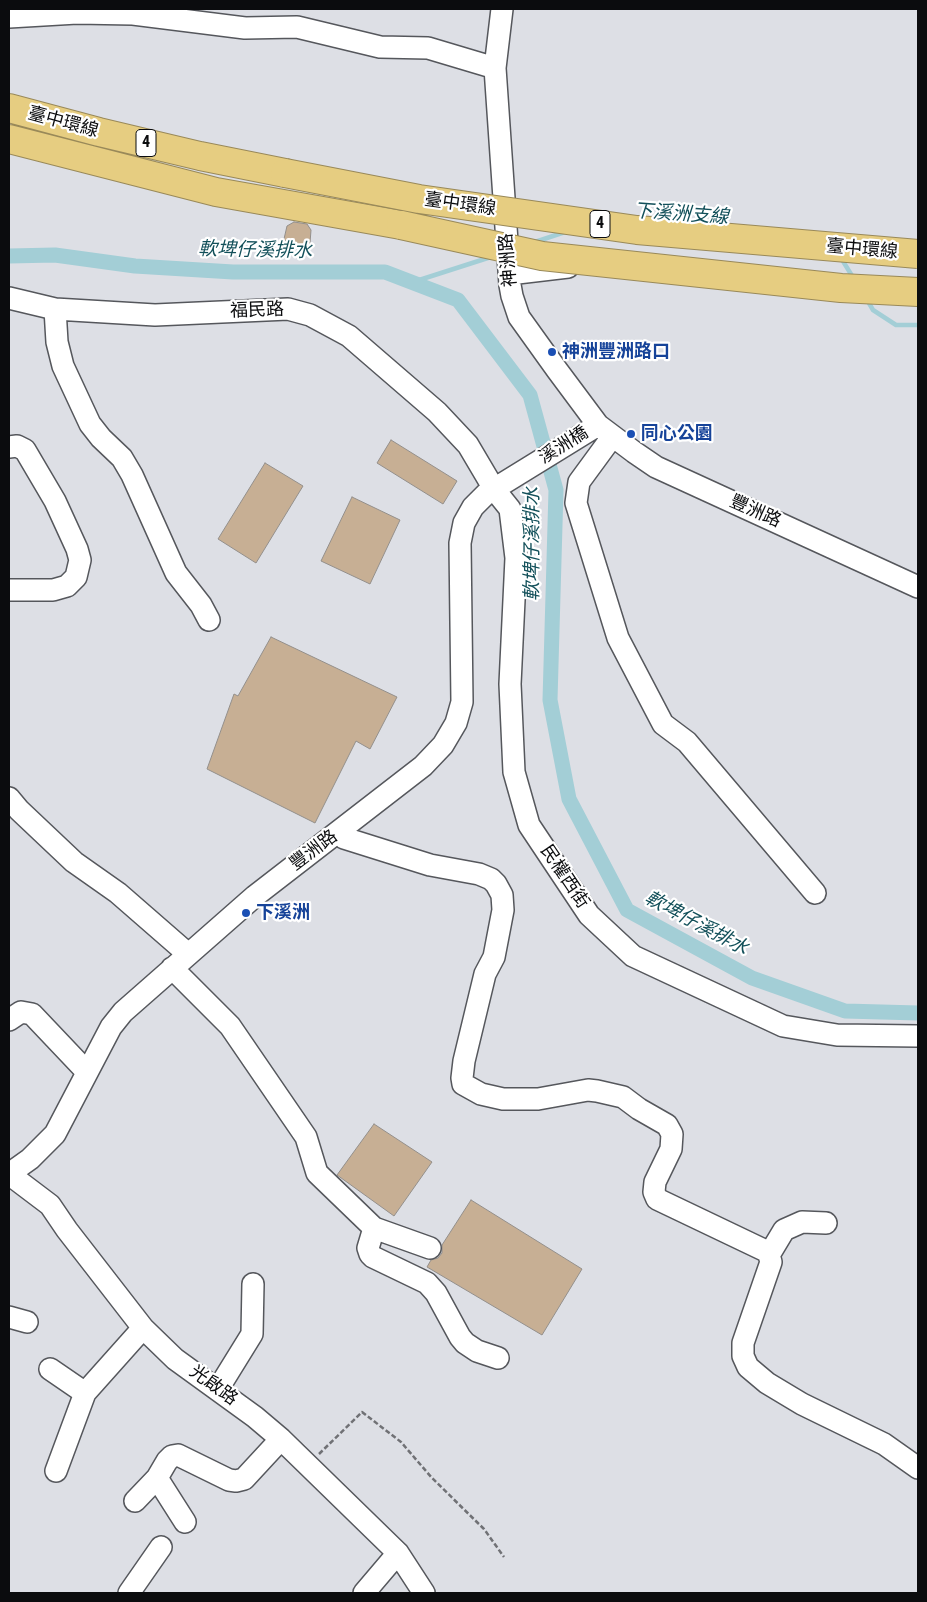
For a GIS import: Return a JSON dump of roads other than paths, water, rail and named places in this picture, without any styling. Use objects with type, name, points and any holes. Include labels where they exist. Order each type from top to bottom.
[{"type":"highway","name":"臺中環線","points":[[9,108],[135,141],[419,199],[636,230],[918,254]]},
{"type":"highway","name":"臺中環線","points":[[9,139],[216,192],[401,225],[854,274],[918,278]]},
{"type":"highway","points":[[285,172],[408,184],[628,210],[849,232],[918,236]]},
{"type":"highway","points":[[401,225],[542,256],[841,288],[918,292]]},
{"type":"street","name":"神洲路","points":[[502,9],[495,68],[512,296],[524,325],[598,432]]},
{"type":"street","points":[[9,16],[77,13],[133,14],[245,28],[297,27],[380,47],[428,48],[495,68]]},
{"type":"street","points":[[509,274],[563,266],[848,290],[918,292]]},
{"type":"street","name":"福民路","points":[[9,298],[55,309],[155,315],[288,309],[310,315],[349,336],[437,412],[468,445],[499,486]]},
{"type":"street","points":[[55,309],[57,342],[63,366],[90,424],[101,438],[122,458],[132,475],[176,573],[201,604],[209,620]]},
{"type":"street","points":[[598,432],[579,482],[576,503],[618,638],[663,724],[687,742],[815,893]]},
{"type":"street","name":"溪洲橋","points":[[499,486],[598,432]]},
{"type":"street","name":"豐洲路","points":[[598,432],[656,467],[918,587]]},
{"type":"street","points":[[9,447],[17,446],[25,450],[55,502],[78,549],[80,560],[76,577],[67,586],[53,590],[9,590]]},
{"type":"street","name":"豐洲路","points":[[9,1174],[30,1159],[55,1134],[87,1072],[117,1020],[172,968],[255,896],[434,757],[443,745],[456,723],[462,702],[460,543],[464,523],[468,514],[479,500],[499,486]]},
{"type":"street","name":"民權西街","points":[[499,486],[510,509],[516,558],[510,684],[514,772],[529,825],[589,915],[633,956],[783,1026],[837,1035],[918,1036]]},
{"type":"street","points":[[9,798],[19,810],[74,862],[118,893],[188,954]]},
{"type":"street","points":[[339,832],[344,838],[430,865],[478,874],[491,879],[499,889],[504,901],[503,910],[494,957],[485,974],[464,1061],[462,1078],[466,1087],[481,1094],[503,1099],[538,1099],[588,1090],[623,1098],[667,1125],[672,1134],[671,1149],[654,1187],[657,1199],[769,1254]]},
{"type":"street","points":[[172,968],[230,1026],[306,1137],[317,1173],[374,1228],[430,1248]]},
{"type":"street","points":[[9,1020],[21,1012],[32,1014],[87,1072]]},
{"type":"street","name":"光啟路","points":[[9,1174],[50,1205],[67,1230],[143,1328],[175,1359],[218,1389],[281,1439],[398,1553],[424,1593]]},
{"type":"street","points":[[826,1223],[802,1222],[784,1230],[769,1254],[770,1262],[743,1343],[743,1356],[748,1367],[767,1383],[802,1404],[884,1444],[918,1468]]},
{"type":"street","points":[[374,1228],[368,1248],[370,1254],[427,1283],[436,1293],[465,1343],[477,1351],[498,1358]]},
{"type":"street","points":[[218,1389],[252,1334],[253,1284]]},
{"type":"street","points":[[56,1471],[85,1393],[143,1328]]},
{"type":"street","points":[[50,1368],[85,1393]]},
{"type":"street","points":[[135,1501],[157,1478],[169,1458],[178,1455],[229,1480],[240,1480],[244,1479],[281,1439]]},
{"type":"street","points":[[157,1478],[185,1522]]},
{"type":"street","points":[[129,1593],[162,1547]]},
{"type":"street","points":[[364,1593],[398,1553]]},
{"type":"waterway","name":"下溪洲支線","points":[[535,242],[565,232]]},
{"type":"waterway","name":"軟埤仔溪排水","points":[[9,256],[55,255],[135,266],[233,272],[385,272],[458,300],[530,395],[556,490],[550,700],[569,799],[627,910],[752,978],[845,1011],[918,1013]]},
{"type":"waterway","name":"下溪洲支線","points":[[413,282],[494,256]]},
{"type":"waterway","name":"下溪洲支線","points":[[841,258],[854,279]]},
{"type":"waterway","name":"下溪洲支線","points":[[866,298],[873,310],[896,325],[918,325]]},
{"type":"place","name":"神洲豐洲路口","points":[[552,352]]},
{"type":"place","name":"同心公園","points":[[631,434]]},
{"type":"place","name":"下溪洲","points":[[246,913]]}]
